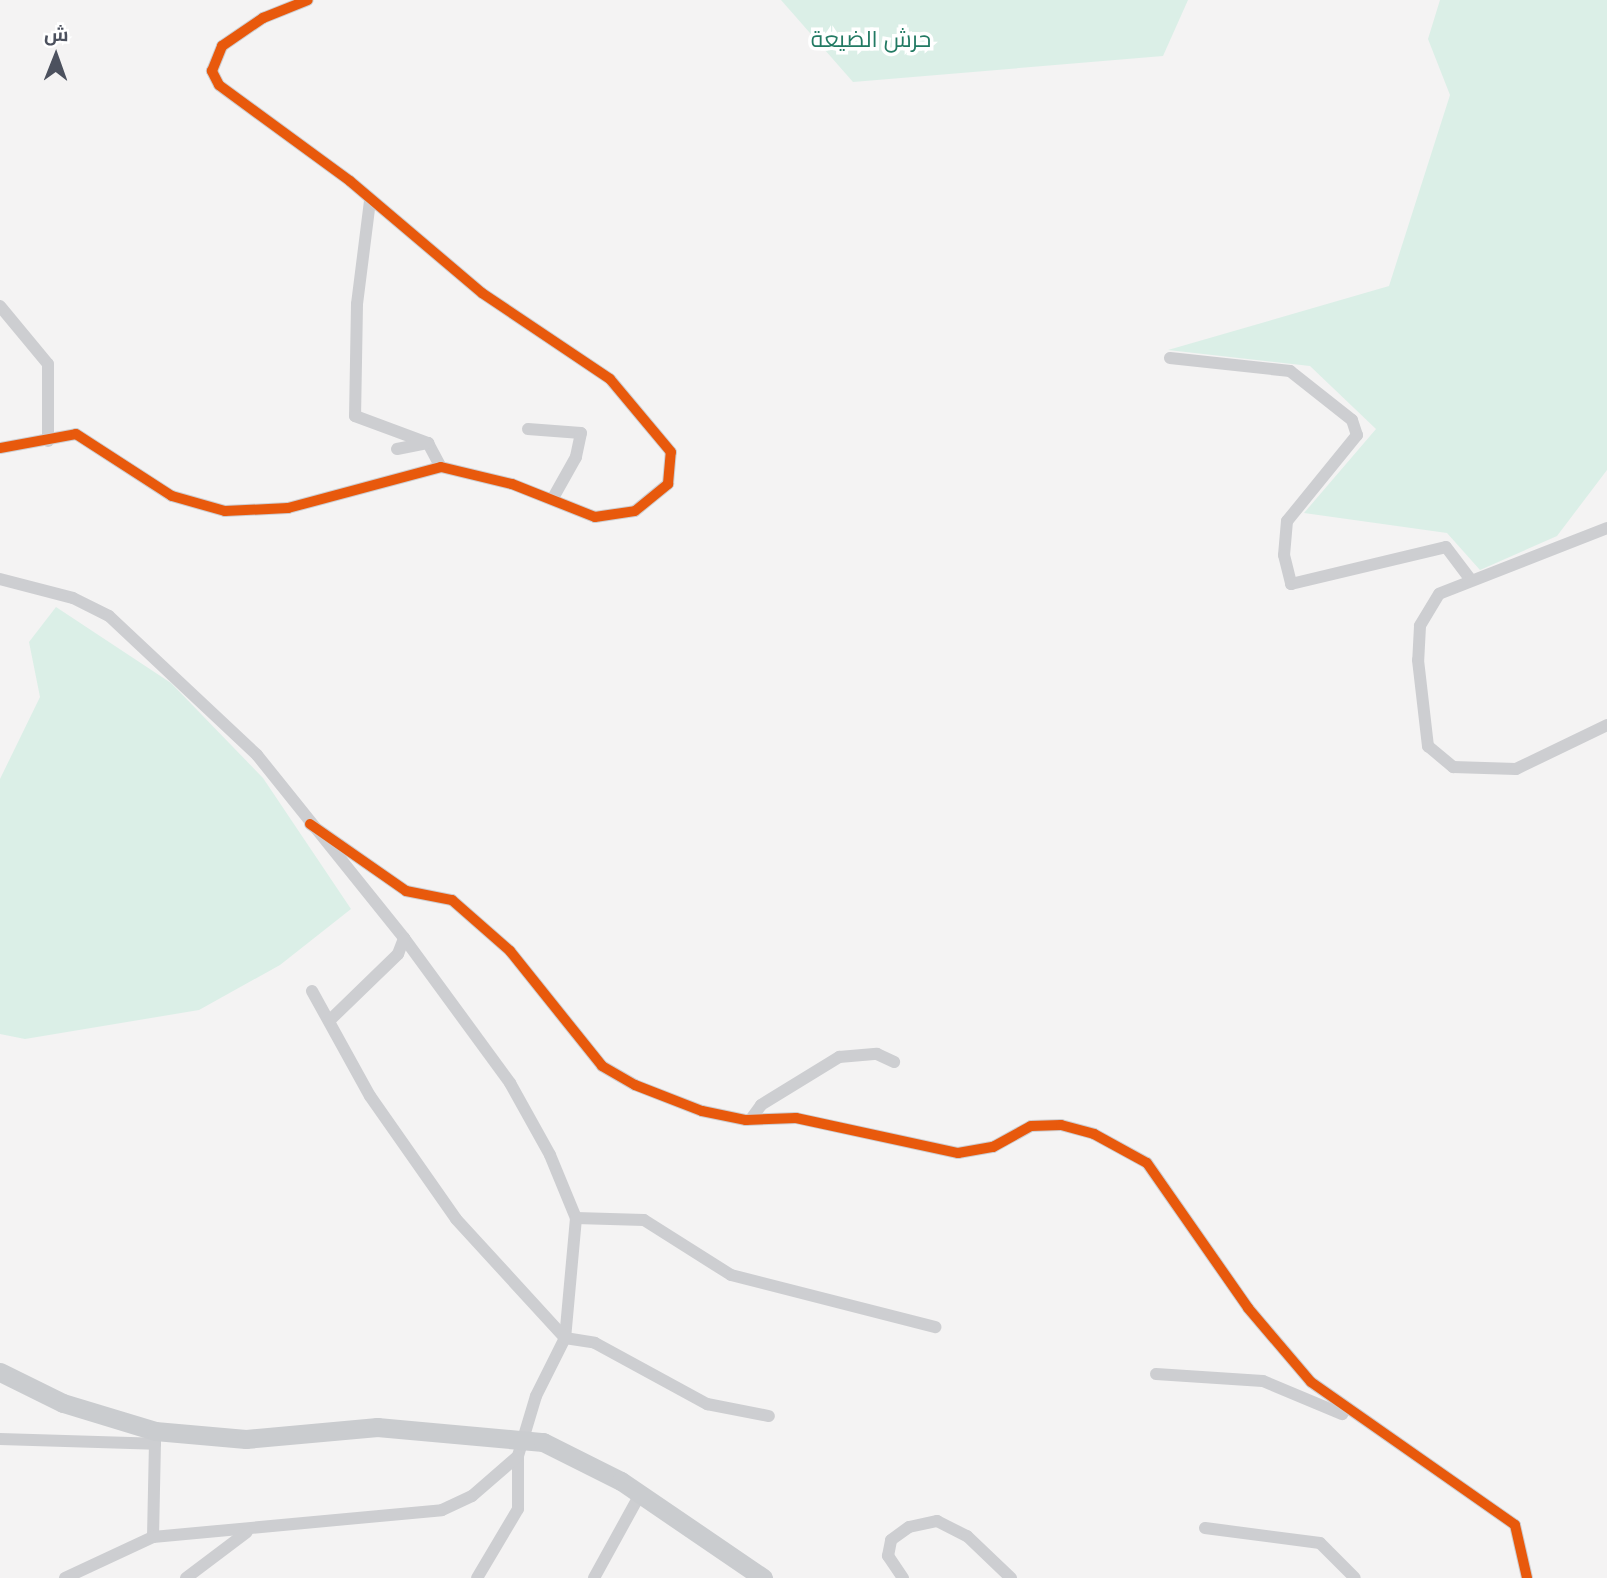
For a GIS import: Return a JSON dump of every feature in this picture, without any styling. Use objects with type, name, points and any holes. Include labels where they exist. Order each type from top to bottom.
[{"type":"main road","points":[[0,1372],[63,1403],[155,1438],[246,1439],[377,1427],[522,1447],[561,1448],[763,1578]]},
{"type":"street","points":[[0,448],[76,434],[89,438],[172,496],[225,511],[288,508],[441,467],[553,498],[595,517],[635,511],[668,484],[671,452],[610,379],[482,293],[370,201],[232,100],[212,71],[222,46],[241,30],[308,0]]},
{"type":"street","points":[[370,201],[357,304],[355,416],[428,443],[441,467]]},
{"type":"street","points":[[0,306],[48,364],[48,441]]},
{"type":"street","points":[[1170,358],[1290,371],[1352,420],[1357,435],[1287,521],[1284,555],[1291,584],[1446,547],[1469,578]]},
{"type":"street","points":[[528,429],[581,433],[576,457],[553,498]]},
{"type":"street","points":[[397,449],[428,443]]},
{"type":"street","points":[[1607,528],[1570,547],[1469,578],[1439,594],[1420,626],[1420,702],[1428,746],[1439,759],[1466,771],[1516,769],[1607,725]]},
{"type":"street","points":[[0,579],[73,598],[109,616],[231,728],[404,937],[510,1083],[576,1219],[565,1338],[536,1396],[522,1447],[518,1509],[477,1578]]},
{"type":"street","points":[[310,824],[406,891],[452,900],[510,951],[602,1066],[702,1111],[751,1119],[796,1118],[973,1154],[1045,1124],[1094,1134],[1161,1176],[1272,1337],[1323,1392],[1377,1430],[1469,1486],[1515,1525],[1527,1578]]},
{"type":"street","points":[[330,1020],[398,954],[404,937]]},
{"type":"street","points":[[312,990],[370,1096],[456,1219],[565,1338],[595,1343],[707,1404],[769,1416]]},
{"type":"street","points":[[751,1119],[761,1105],[839,1057],[877,1054],[894,1062]]},
{"type":"street","points":[[576,1219],[644,1220],[731,1275],[935,1327]]},
{"type":"street","points":[[1156,1374],[1263,1381],[1377,1430]]},
{"type":"street","points":[[0,1439],[155,1438],[153,1537]]},
{"type":"street","points":[[65,1578],[153,1537],[247,1532],[443,1510],[472,1496],[522,1447]]},
{"type":"street","points":[[594,1578],[639,1496]]},
{"type":"street","points":[[903,1578],[888,1556],[891,1540],[909,1527],[937,1521],[967,1536],[1011,1578]]},
{"type":"street","points":[[1205,1528],[1320,1543],[1331,1547],[1355,1578]]},
{"type":"street","points":[[186,1578],[247,1532]]},
{"type":"green space","name":"حرش الضيعة","points":[[781,0],[1188,0],[1163,56],[853,82]]},
{"type":"green space","points":[[1440,0],[1607,0],[1607,470],[1557,536],[1480,570],[1447,533],[1304,513],[1376,429],[1310,366],[1168,350],[1389,286],[1450,95],[1428,39]]},
{"type":"green space","points":[[56,607],[171,683],[263,778],[351,909],[280,965],[199,1010],[25,1039],[0,1034],[0,779],[40,697],[29,642]]},
{"type":"cycle path","points":[[0,448],[76,434],[172,496],[225,511],[288,508],[441,467],[512,484],[595,517],[635,511],[668,484],[671,452],[610,379],[482,293],[350,181],[219,85],[212,71],[222,46],[263,18],[308,0]]},
{"type":"cycle path","points":[[310,824],[406,891],[452,900],[510,951],[602,1066],[635,1085],[702,1111],[746,1120],[796,1118],[958,1153],[993,1147],[1031,1126],[1061,1125],[1094,1134],[1147,1163],[1248,1308],[1311,1382],[1515,1525],[1527,1578]]}]
